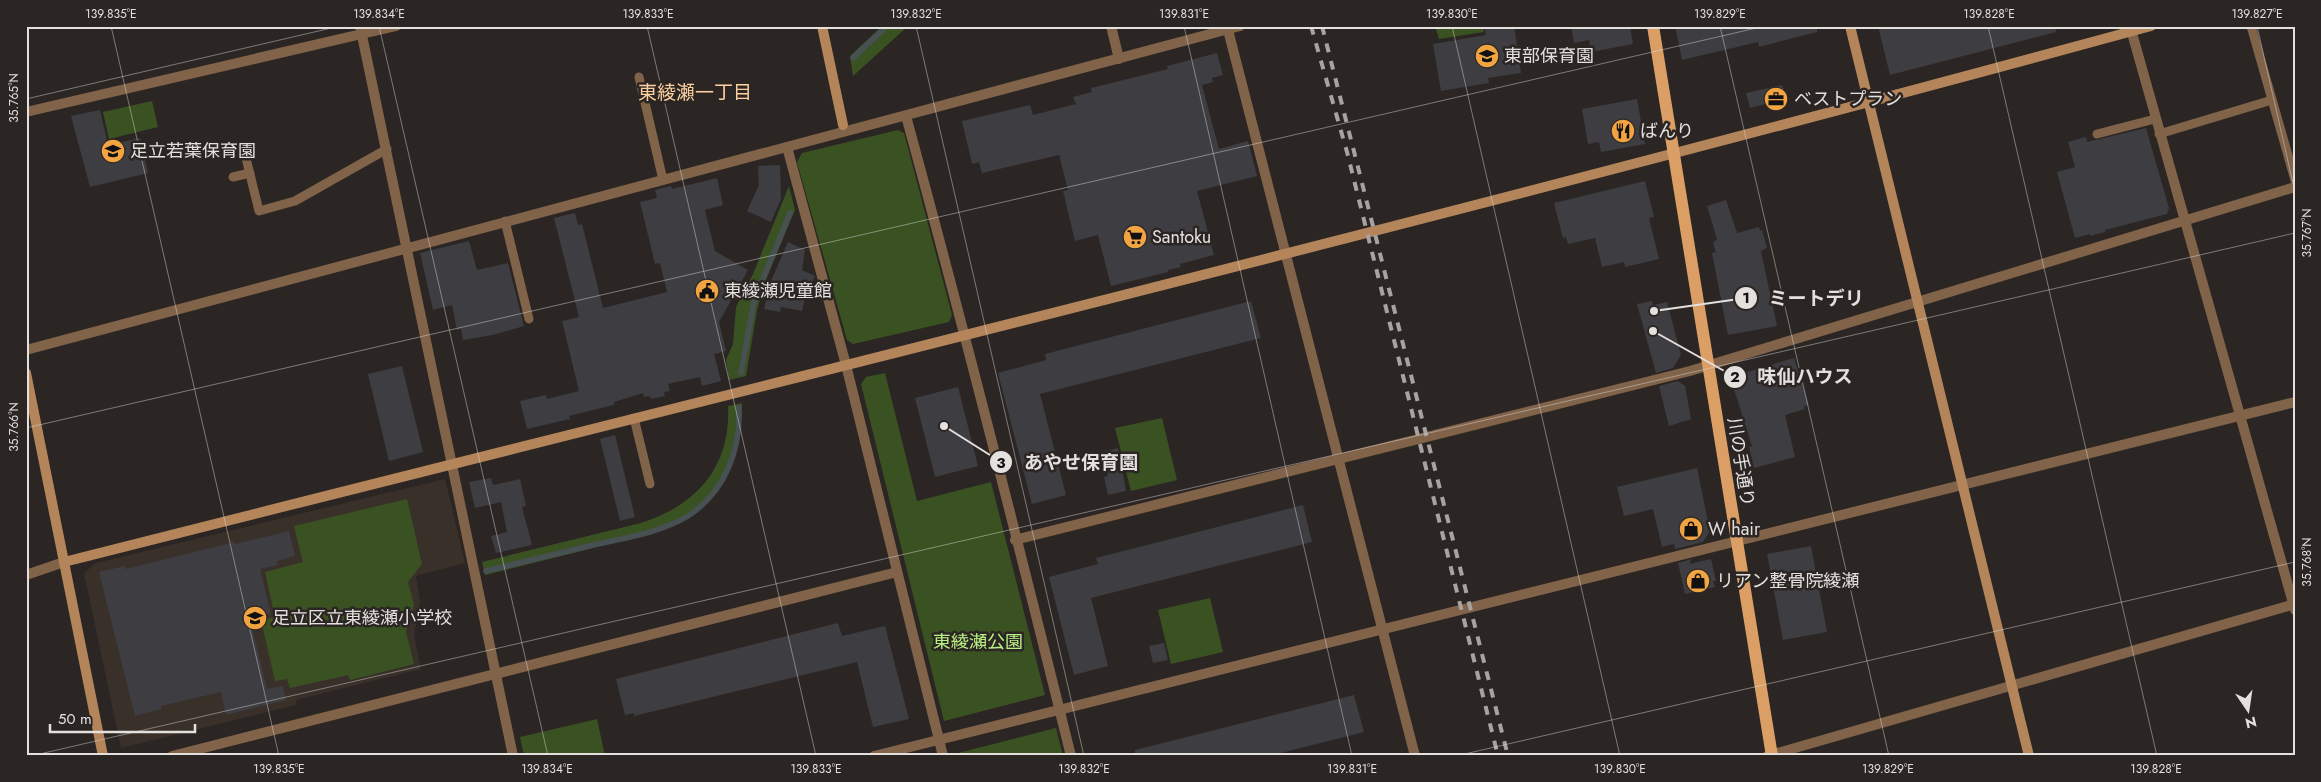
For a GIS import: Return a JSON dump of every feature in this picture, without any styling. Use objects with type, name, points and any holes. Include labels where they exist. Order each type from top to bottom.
[{"type":"main road","name":"川の手通り","points":[[1653,26],[1770,755]]},
{"type":"street","points":[[26,112],[361,30],[396,26]]},
{"type":"street","points":[[822,26],[844,128]]},
{"type":"street","points":[[1111,26],[1119,59]]},
{"type":"street","points":[[26,350],[787,147],[844,128],[906,116],[1240,26]]},
{"type":"street","points":[[1850,26],[2029,756]]},
{"type":"street","points":[[26,575],[64,562],[452,463],[1287,254],[1869,102],[2130,29],[2151,26]]},
{"type":"street","points":[[1770,755],[2294,606],[2183,222],[2130,29]]},
{"type":"street","points":[[361,30],[408,247],[513,756]]},
{"type":"street","points":[[1228,30],[1415,756]]},
{"type":"street","points":[[906,116],[966,334],[1015,540],[1071,756]]},
{"type":"street","points":[[787,147],[846,365],[944,756]]},
{"type":"street","points":[[1015,540],[1339,460],[1707,365],[2295,188]]},
{"type":"street","points":[[26,373],[103,756]]},
{"type":"street","points":[[874,756],[2295,402]]},
{"type":"street","points":[[172,756],[897,572]]},
{"type":"lane","points":[[2251,26],[2295,180]]},
{"type":"lane","points":[[639,77],[663,180]]},
{"type":"lane","points":[[2160,134],[2272,100]]},
{"type":"lane","points":[[2097,134],[2155,119]]},
{"type":"lane","points":[[246,158],[259,211],[295,201],[387,149]]},
{"type":"lane","points":[[233,176],[250,173]]},
{"type":"lane","points":[[505,221],[529,319]]},
{"type":"lane","points":[[634,418],[650,484]]},
{"type":"shaded area","name":"足立区立東綾瀬小学校","points":[[445,479],[465,563],[416,576],[420,601],[414,635],[421,669],[296,700],[296,705],[121,748],[84,573],[96,563]]},
{"type":"green space","points":[[882,26],[908,26],[853,76],[850,56]]},
{"type":"green space","points":[[1435,26],[1483,26],[1484,32],[1439,39]]},
{"type":"green space","points":[[152,101],[158,127],[109,139],[103,112]]},
{"type":"green space","points":[[898,130],[904,133],[952,315],[949,322],[853,344],[847,340],[797,162],[802,153]]},
{"type":"green space","points":[[789,186],[795,210],[765,282],[757,310],[746,376],[729,380],[726,360],[733,344],[736,307],[753,274]]},
{"type":"green space","name":"東綾瀬公園","points":[[885,373],[917,501],[991,482],[1045,695],[944,721],[861,384],[866,377]]},
{"type":"green space","points":[[742,403],[739,438],[731,466],[720,488],[704,505],[684,518],[660,529],[632,538],[485,575],[482,562],[641,523],[679,506],[707,481],[717,465],[724,447],[728,406]]},
{"type":"green space","points":[[1162,418],[1177,480],[1131,491],[1115,428]]},
{"type":"green space","points":[[407,499],[422,564],[408,582],[414,605],[406,632],[414,664],[350,680],[348,675],[290,688],[287,679],[275,681],[261,620],[275,617],[265,572],[303,562],[294,526]]},
{"type":"green space","points":[[1210,598],[1223,652],[1171,664],[1158,610]]},
{"type":"green space","points":[[597,719],[605,756],[524,756],[520,737]]},
{"type":"green space","points":[[1056,728],[1063,756],[954,756],[954,754]]},
{"type":"building","points":[[1484,26],[1514,26],[1521,73],[1488,78],[1489,83],[1441,91],[1433,44],[1486,35]]},
{"type":"building","points":[[1571,26],[1630,26],[1633,44],[1591,52],[1589,40],[1574,43]]},
{"type":"building","points":[[1675,26],[1817,26],[1817,32],[1759,47],[1758,42],[1682,60]]},
{"type":"building","points":[[1878,26],[2055,26],[2056,32],[1890,75]]},
{"type":"building","points":[[1217,53],[1223,75],[1212,78],[1213,82],[1202,85],[1219,149],[1248,141],[1257,176],[1197,191],[1214,255],[1180,264],[1181,267],[1168,270],[1168,272],[1111,286],[1098,235],[1075,241],[1063,191],[1068,190],[1059,155],[982,173],[979,162],[972,164],[962,121],[1030,105],[1033,115],[1076,104],[1073,97],[1092,92],[1091,88],[1168,69],[1167,66]]},
{"type":"building","points":[[1782,85],[1785,99],[1750,108],[1746,93]]},
{"type":"building","points":[[1637,99],[1645,144],[1601,152],[1599,142],[1588,144],[1582,109]]},
{"type":"building","points":[[100,110],[108,145],[140,138],[148,173],[90,187],[71,116]]},
{"type":"building","points":[[2146,128],[2169,208],[2167,214],[2105,230],[2105,232],[2090,236],[2090,234],[2075,238],[2057,172],[2075,167],[2068,142],[2086,137],[2087,142]]},
{"type":"building","points":[[780,165],[781,199],[771,222],[747,211],[759,185],[758,166]]},
{"type":"building","points":[[717,178],[723,205],[705,210],[715,251],[748,270],[719,322],[726,351],[714,354],[721,381],[702,386],[700,377],[668,384],[670,391],[664,392],[665,396],[651,399],[650,396],[644,397],[643,393],[614,402],[614,405],[569,416],[570,419],[527,429],[520,401],[546,395],[547,399],[579,391],[562,321],[579,317],[554,218],[575,213],[578,225],[582,224],[603,308],[667,292],[660,263],[655,264],[640,202],[657,198],[655,190],[671,186],[672,189]]},
{"type":"building","points":[[1645,181],[1654,217],[1649,218],[1659,259],[1625,267],[1624,262],[1602,267],[1595,238],[1568,244],[1566,237],[1563,238],[1554,203]]},
{"type":"building","points":[[1726,200],[1737,233],[1759,227],[1760,231],[1762,230],[1767,248],[1761,251],[1777,326],[1728,335],[1712,253],[1716,252],[1713,243],[1717,239],[1707,206]]},
{"type":"building","points":[[469,241],[477,270],[508,263],[524,326],[493,335],[463,340],[461,329],[457,330],[452,305],[433,310],[420,253]]},
{"type":"building","points":[[788,242],[805,250],[802,270],[815,276],[805,298],[802,311],[781,307],[780,312],[764,309],[769,286]]},
{"type":"building","points":[[1251,301],[1261,338],[1040,394],[1066,495],[1032,504],[998,373],[1046,360],[1045,354]]},
{"type":"building","points":[[1652,301],[1653,305],[1667,302],[1681,355],[1673,368],[1656,373],[1637,304]]},
{"type":"building","points":[[1794,358],[1809,405],[1804,406],[1805,409],[1785,415],[1795,457],[1754,468],[1749,447],[1752,446],[1730,377]]},
{"type":"building","points":[[402,366],[423,452],[389,461],[368,374]]},
{"type":"building","points":[[1678,381],[1685,386],[1691,419],[1669,426],[1659,386]]},
{"type":"building","points":[[958,387],[978,466],[935,477],[915,398]]},
{"type":"building","points":[[615,435],[635,517],[620,521],[600,439]]},
{"type":"building","points":[[1118,448],[1126,491],[1108,495],[1104,477],[1108,476],[1102,452]]},
{"type":"building","points":[[1697,468],[1710,531],[1703,542],[1675,549],[1674,544],[1662,547],[1653,509],[1624,516],[1617,487]]},
{"type":"building","points":[[491,478],[493,485],[520,479],[526,506],[522,507],[532,545],[496,553],[491,536],[507,532],[501,502],[475,508],[469,482]]},
{"type":"building","points":[[1303,505],[1312,542],[1091,598],[1108,666],[1074,675],[1049,577],[1098,564],[1096,558]]},
{"type":"building","points":[[289,531],[295,556],[277,561],[278,565],[260,569],[271,614],[250,619],[267,689],[283,686],[286,700],[226,715],[221,692],[161,706],[161,709],[135,716],[99,572],[125,566],[125,569]]},
{"type":"building","points":[[1811,546],[1827,632],[1783,640],[1767,554]]},
{"type":"building","points":[[1692,559],[1689,564],[1711,559],[1716,581],[1713,581],[1715,587],[1685,594],[1678,563]]},
{"type":"building","points":[[838,623],[842,636],[885,626],[909,719],[873,727],[857,662],[634,716],[634,713],[625,715],[616,679]]},
{"type":"building","points":[[1164,643],[1168,660],[1153,663],[1149,646]]},
{"type":"building","points":[[1354,695],[1364,732],[1269,756],[1135,756],[1135,750]]},
{"type":"waterway","points":[[853,58],[887,26]]},
{"type":"waterway","points":[[741,373],[754,301],[790,213]]},
{"type":"waterway","points":[[486,571],[642,534],[666,527],[688,516],[712,495],[728,469],[737,439],[739,407]]},
{"type":"railway","points":[[1311,26],[1347,152],[1498,756]]},
{"type":"railway","points":[[1322,26],[1508,756]]},
{"type":"place","name":"東部保育園","points":[[1487,56]]},
{"type":"place","name":"ベストプラン","points":[[1776,99]]},
{"type":"place","name":"ばんり","points":[[1623,131]]},
{"type":"place","name":"足立若葉保育園","points":[[113,151]]},
{"type":"place","name":"Santoku","points":[[1135,237]]},
{"type":"place","name":"東綾瀬児童館","points":[[707,291]]},
{"type":"place","name":"ミートデリ","points":[[1654,311]]},
{"type":"place","name":"味仙ハウス","points":[[1653,331]]},
{"type":"place","name":"あやせ保育園","points":[[944,426]]},
{"type":"place","name":"W hair","points":[[1691,529]]},
{"type":"place","name":"リアン整骨院綾瀬","points":[[1698,581]]},
{"type":"place","name":"足立区立東綾瀬小学校","points":[[255,618]]},
{"type":"district","name":"東綾瀬一丁目","points":[[695,92]]}]
